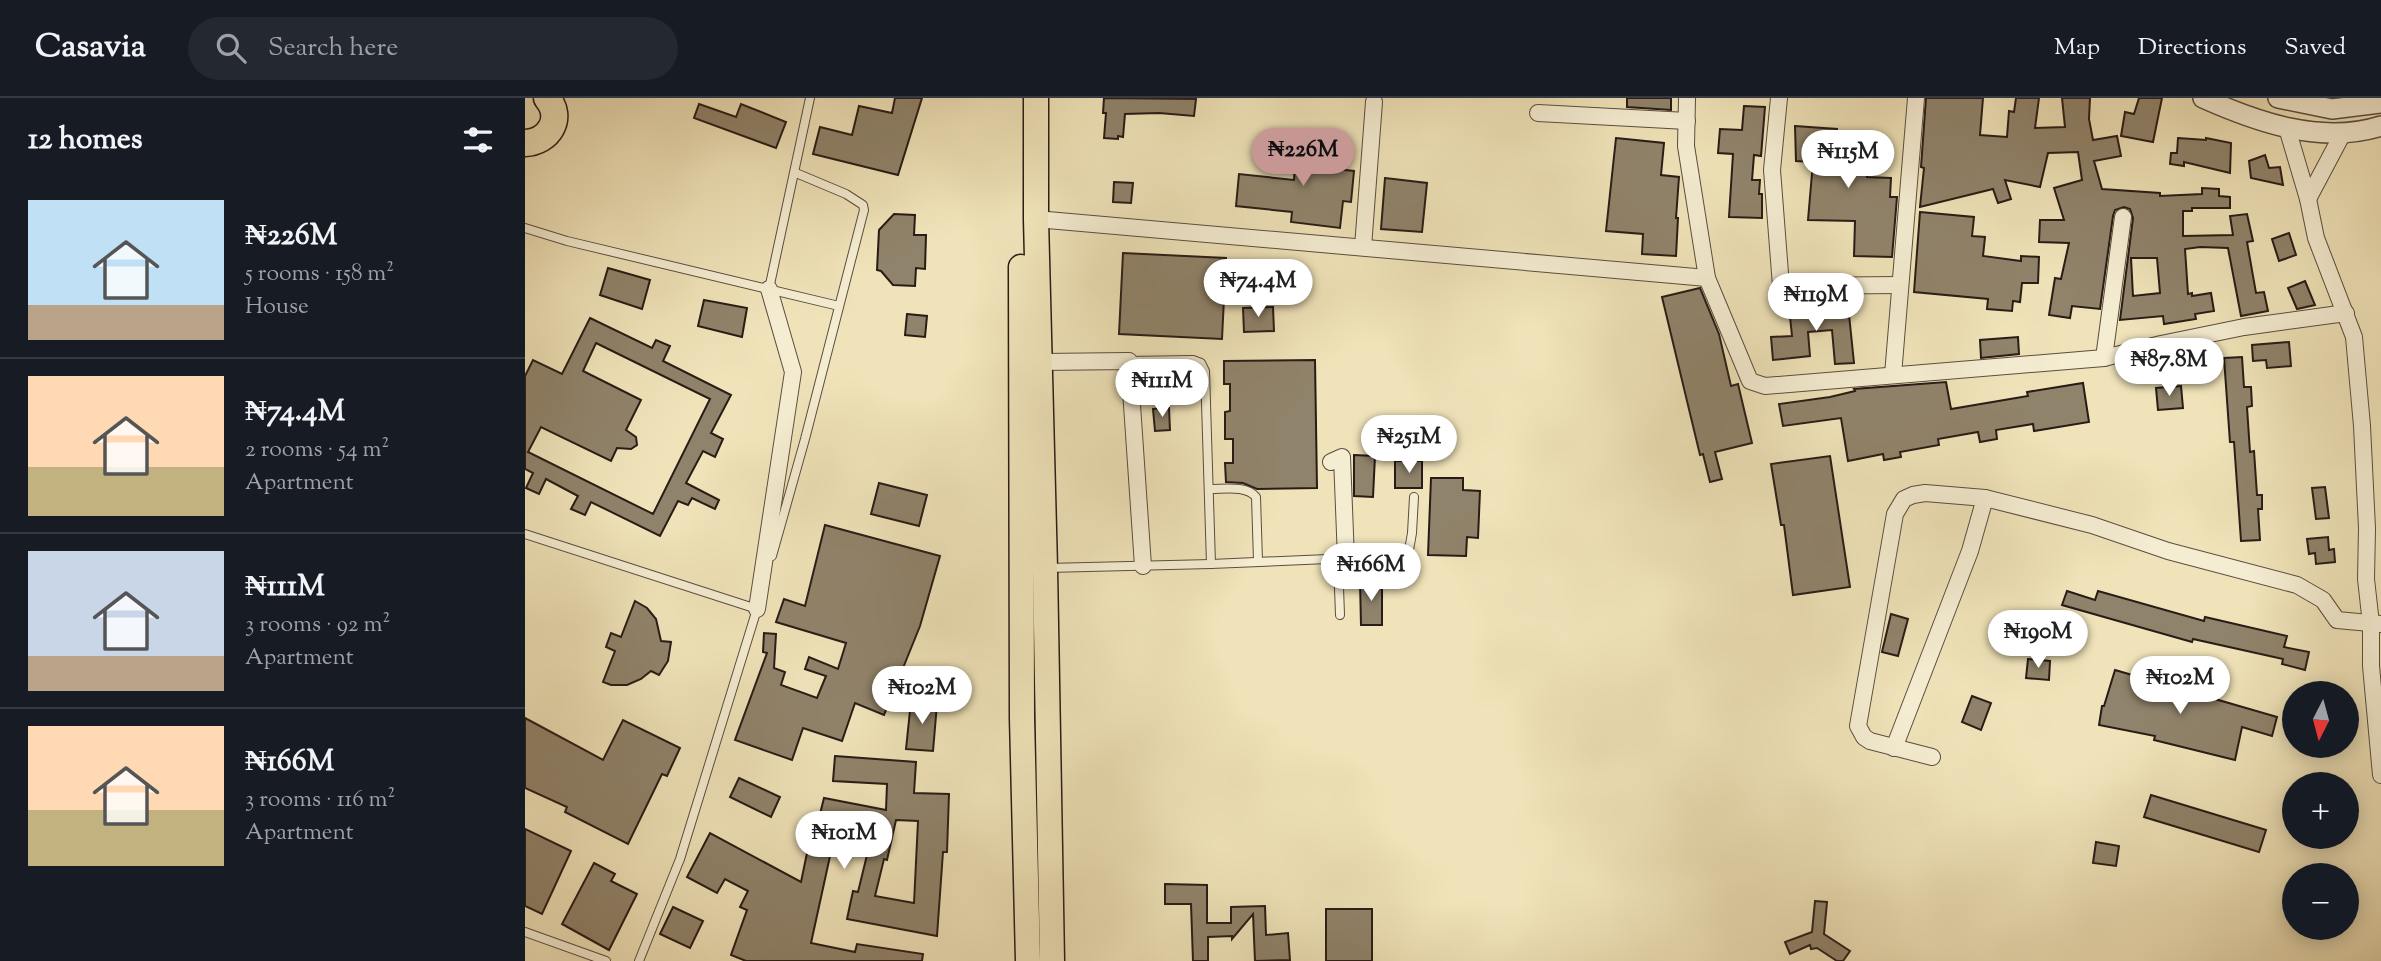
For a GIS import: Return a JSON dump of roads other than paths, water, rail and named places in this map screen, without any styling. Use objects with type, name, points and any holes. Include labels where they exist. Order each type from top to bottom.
[{"type":"highway","points":[[525,143],[539,141],[552,129],[555,120],[550,100]]},
{"type":"main road","points":[[1021,98],[1022,704],[1028,961]]},
{"type":"main road","points":[[1037,98],[1036,219],[1052,961]]},
{"type":"street","points":[[1687,98],[1686,146],[1707,278],[1750,381],[1765,386],[2104,358],[2245,327],[2346,313]]},
{"type":"street","points":[[1779,98],[1772,170],[1781,286],[1900,285]]},
{"type":"street","points":[[1893,375],[1916,98]]},
{"type":"street","points":[[2203,98],[2287,128],[2317,133],[2343,133],[2381,127]]},
{"type":"street","points":[[2278,98],[2332,109],[2381,103]]},
{"type":"street","points":[[1363,247],[1374,102]]},
{"type":"street","points":[[1538,113],[1687,121]]},
{"type":"street","points":[[2287,128],[2308,199],[2316,238],[2354,337],[2374,528],[2365,579],[2376,624],[2371,666],[2381,775]]},
{"type":"street","points":[[2308,199],[2343,133]]},
{"type":"street","points":[[2104,358],[2123,217]]},
{"type":"street","points":[[1036,219],[1707,278]]},
{"type":"street","points":[[757,609],[793,372],[769,289]]},
{"type":"street","points":[[1041,362],[1129,361],[1143,566]]},
{"type":"street","points":[[1331,462],[1342,457],[1342,560]]},
{"type":"street","points":[[1932,757],[1864,737],[1858,726],[1895,514],[1904,499],[1913,495],[1985,498],[2092,525],[2168,551],[2298,586],[2323,600],[2337,620],[2376,624]]},
{"type":"street","points":[[1894,748],[1970,551],[1985,498]]},
{"type":"lane","points":[[769,289],[810,98]]},
{"type":"lane","points":[[639,961],[680,859],[757,609],[805,439],[863,205],[846,194],[796,173]]},
{"type":"lane","points":[[525,229],[839,306]]},
{"type":"lane","points":[[1129,361],[1193,360],[1201,363],[1205,371],[1211,564]]},
{"type":"lane","points":[[1210,489],[1243,489],[1252,492],[1256,497],[1258,561]]},
{"type":"lane","points":[[1045,568],[1342,560],[1397,556],[1409,550],[1414,497]]},
{"type":"lane","points":[[525,534],[757,609]]},
{"type":"lane","points":[[1340,615],[1342,560]]},
{"type":"lane","points":[[525,932],[606,961]]}]
